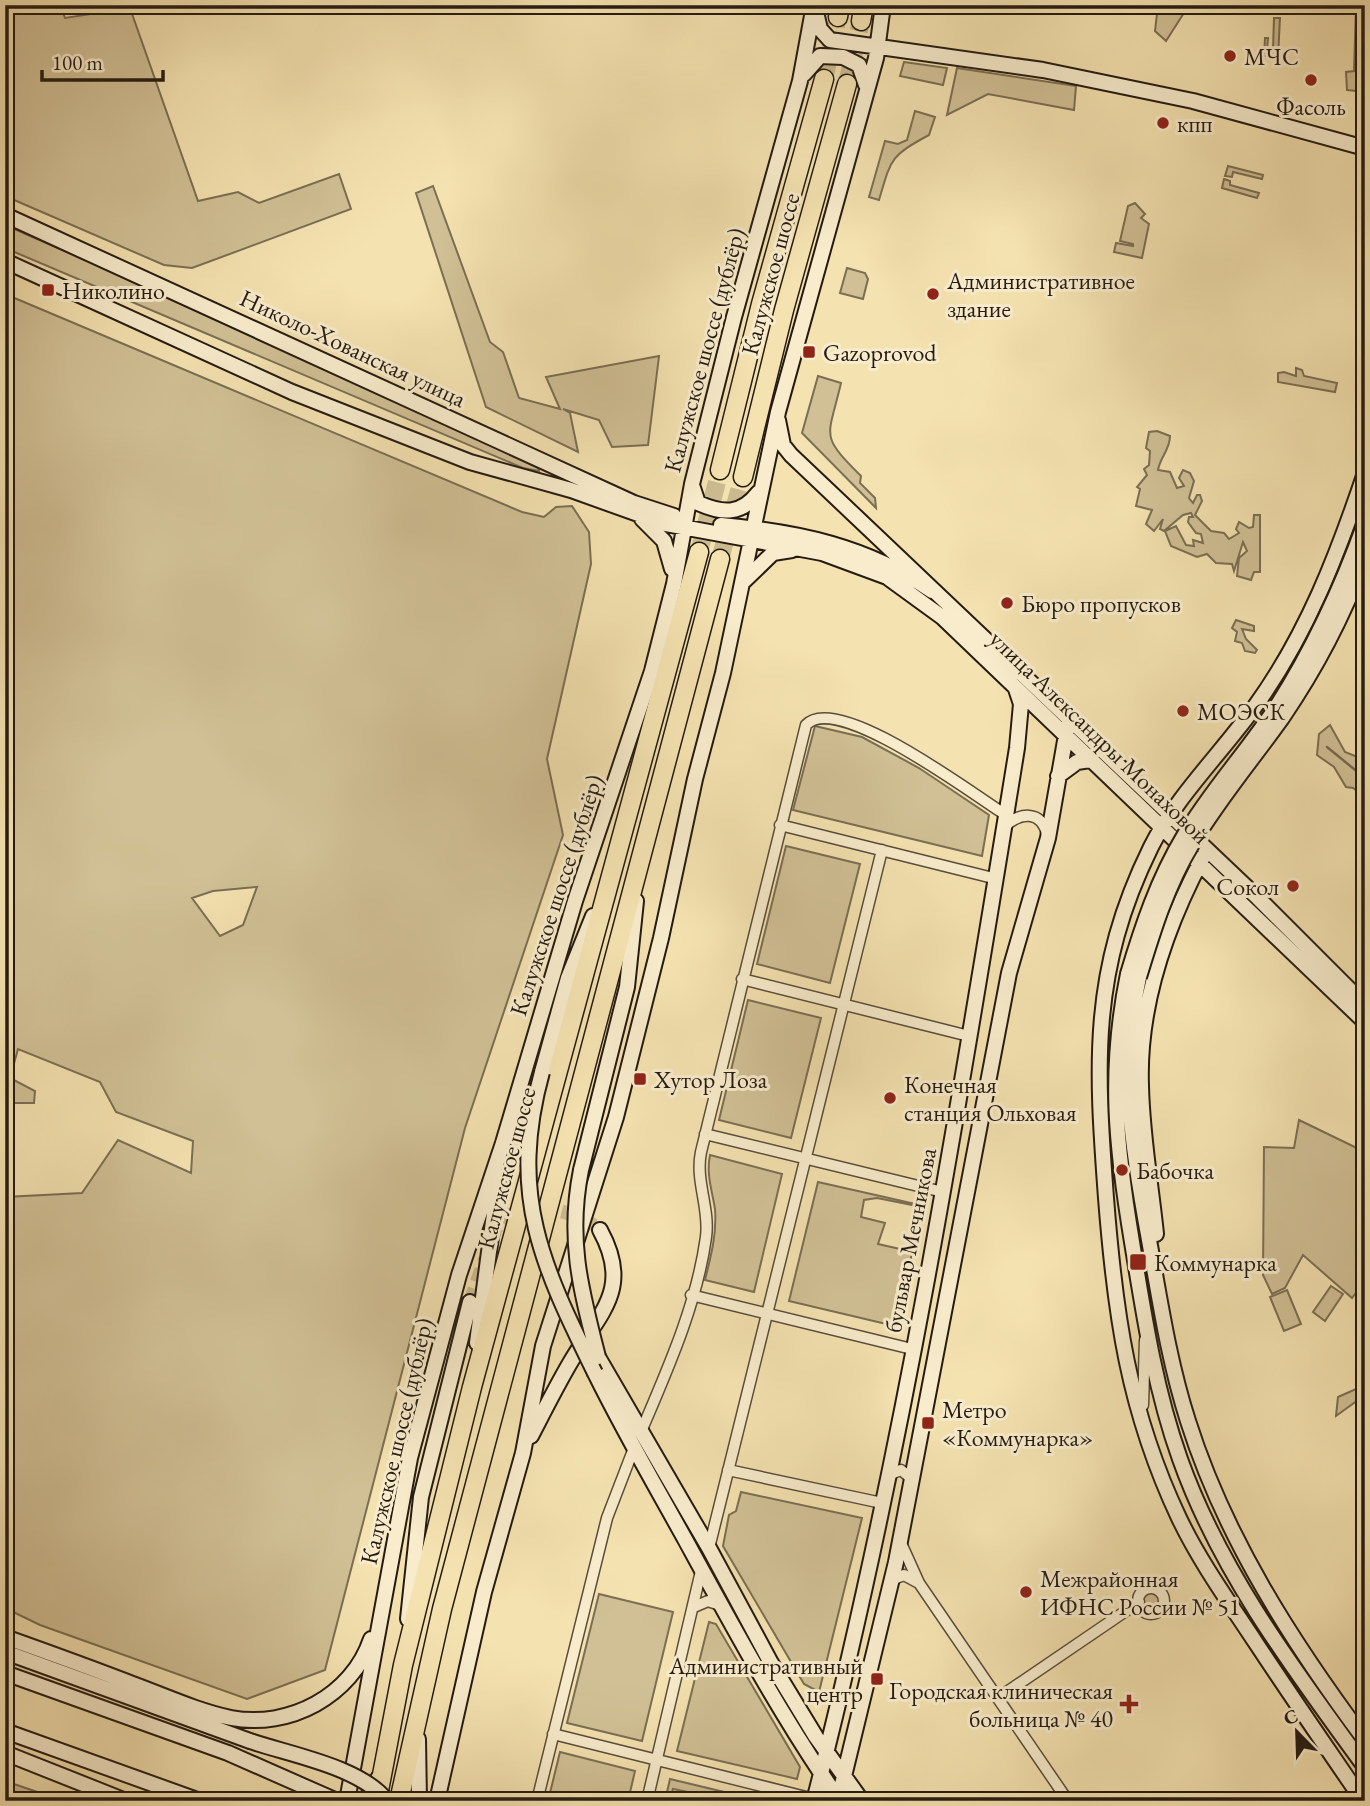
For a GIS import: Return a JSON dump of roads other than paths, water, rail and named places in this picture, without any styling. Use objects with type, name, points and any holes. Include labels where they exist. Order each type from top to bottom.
[{"type":"highway","name":"Калужское шоссе","points":[[720,470],[761,304],[824,79]]},
{"type":"highway","name":"Калужское шоссе","points":[[744,477],[784,310],[847,84]]},
{"type":"highway","name":"Калужское шоссе","points":[[377,1801],[403,1665],[472,1387],[699,552]]},
{"type":"highway","points":[[399,1801],[442,1609],[720,559]]},
{"type":"main road","points":[[815,5],[816,20],[824,36],[877,49],[1043,70],[1193,101],[1365,148]]},
{"type":"main road","name":"Калужское шоссе (дублёр)","points":[[347,1801],[410,1458],[460,1275],[503,1143],[575,901],[652,671],[674,584],[683,522],[692,484],[734,317],[800,81],[815,5]]},
{"type":"main road","points":[[439,1798],[484,1592],[523,1453],[544,1346],[624,1086],[743,582],[759,492],[778,412],[867,93],[883,5]]},
{"type":"main road","points":[[800,81],[814,59],[834,56],[859,65],[865,72],[867,93]]},
{"type":"main road","name":"Николо-Хованская улица","points":[[5,215],[683,522]]},
{"type":"main road","points":[[5,261],[292,392],[470,463],[559,486],[640,516],[770,536]]},
{"type":"main road","name":"улица Александры Монаховой","points":[[778,412],[783,445],[791,455],[1207,849],[1365,1005]]},
{"type":"main road","points":[[1363,1801],[1199,1555],[1175,1509],[1147,1439],[1124,1358],[1116,1311],[1100,1112],[1098,1044],[1108,968],[1122,916],[1162,829],[1257,704],[1285,661],[1311,615],[1336,558],[1365,473]]},
{"type":"main road","points":[[692,484],[698,503],[730,512],[749,505],[759,492]]},
{"type":"main road","points":[[658,511],[678,504],[692,484]]},
{"type":"main road","points":[[640,516],[664,541],[670,556],[674,584]]},
{"type":"main road","points":[[1365,523],[1323,625],[1299,670],[1276,708],[1183,838],[1148,911],[1115,1051],[1116,1130],[1146,1326],[1172,1435],[1207,1520],[1256,1610],[1365,1767]]},
{"type":"main road","name":"улица Александры Монаховой","points":[[770,536],[808,536],[859,551],[889,564],[932,591]]},
{"type":"main road","name":"улица Александры Монаховой","points":[[770,536],[858,565],[887,578],[943,617],[1365,1022]]},
{"type":"main road","points":[[743,582],[773,553],[808,550]]},
{"type":"main road","points":[[1365,556],[1334,631],[1313,668],[1191,845],[1167,893],[1133,976],[1128,1048],[1129,1119],[1157,1286],[1187,1419],[1226,1520],[1269,1597],[1365,1740]]},
{"type":"main road","points":[[1336,558],[1365,565]]},
{"type":"main road","name":"бульвар Мечникова","points":[[814,1800],[888,1475],[943,1192],[1017,748],[1021,704],[1014,685]]},
{"type":"main road","points":[[1017,748],[1030,719],[1041,710],[1047,707],[1065,714]]},
{"type":"main road","name":"бульвар Мечникова","points":[[839,1800],[900,1539],[1009,973],[1048,838],[1066,735],[1065,714]]},
{"type":"main road","points":[[1058,776],[1077,762],[1090,760]]},
{"type":"main road","points":[[1157,1286],[1156,1235],[1140,1084],[1144,1029],[1152,984],[1161,957],[1207,849]]},
{"type":"main road","points":[[615,863],[568,978],[536,1093],[526,1175],[532,1224],[550,1276],[634,1451],[720,1605],[839,1800]]},
{"type":"main road","points":[[639,865],[627,987],[574,1205],[573,1238],[578,1281],[598,1357],[709,1548],[771,1663],[825,1750],[862,1801]]},
{"type":"main road","points":[[472,1387],[503,1143]]},
{"type":"main road","points":[[523,1453],[571,1361],[610,1300],[614,1261],[600,1230]]},
{"type":"main road","points":[[403,1665],[421,1497],[470,1302]]},
{"type":"main road","points":[[5,1637],[217,1714],[244,1720],[269,1719],[310,1708],[348,1678],[367,1649],[384,1590]]},
{"type":"main road","points":[[5,1652],[250,1741],[341,1769],[363,1779],[387,1801]]},
{"type":"main road","points":[[5,1673],[228,1753],[337,1801]]},
{"type":"main road","points":[[417,1714],[419,1801]]},
{"type":"main road","points":[[5,1731],[200,1801]]},
{"type":"main road","points":[[5,1753],[126,1801]]},
{"type":"main road","points":[[365,1801],[385,1766]]},
{"type":"street","points":[[643,1427],[671,1362],[691,1295],[706,1229],[699,1171],[705,1135],[804,729],[811,720],[822,717],[900,746],[1005,821],[1018,816],[1034,816],[1045,827],[1048,838]]},
{"type":"street","points":[[780,825],[997,879]]},
{"type":"street","points":[[709,1548],[882,850]]},
{"type":"street","points":[[742,979],[969,1036]]},
{"type":"street","points":[[705,1135],[943,1192]]},
{"type":"street","points":[[691,1295],[912,1349]]},
{"type":"street","points":[[1146,1326],[1142,1387],[1147,1439]]},
{"type":"street","points":[[537,1801],[607,1518],[632,1453]]},
{"type":"street","points":[[728,1470],[882,1503]]},
{"type":"street","points":[[888,1475],[901,1470],[912,1479]]},
{"type":"street","points":[[691,1518],[706,1521],[716,1517]]},
{"type":"street","points":[[900,1539],[919,1583],[1068,1801]]},
{"type":"street","points":[[647,1801],[695,1606],[701,1571]]},
{"type":"street","points":[[891,1580],[904,1575],[919,1583]]},
{"type":"street","points":[[695,1606],[705,1601],[720,1605]]},
{"type":"street","points":[[998,1698],[1139,1602]]},
{"type":"street","points":[[553,1734],[814,1800]]},
{"type":"waterway","points":[[1327,747],[1365,778]]},
{"type":"tunnel","points":[[824,79],[838,17]]},
{"type":"tunnel","points":[[847,84],[861,21]]},
{"type":"tunnel","points":[[699,552],[720,470]]},
{"type":"tunnel","points":[[720,559],[743,477]]},
{"type":"tunnel","points":[[491,1239],[499,1225],[510,1215],[524,1210],[557,1210],[573,1215],[600,1230]]},
{"type":"tunnel","points":[[470,1302],[485,1259]]},
{"type":"place","name":"МЧС","points":[[1230,56]]},
{"type":"place","name":"Фасоль","points":[[1311,80]]},
{"type":"place","name":"кпп","points":[[1163,123]]},
{"type":"place","name":"Николино","points":[[48,290]]},
{"type":"place","name":"Административное здание","points":[[933,294]]},
{"type":"place","name":"Gazoprovod","points":[[809,352]]},
{"type":"place","name":"Бюро пропусков","points":[[1007,603]]},
{"type":"place","name":"МОЭСК","points":[[1183,711]]},
{"type":"place","name":"Сокол","points":[[1293,886]]},
{"type":"place","name":"Хутор Лоза","points":[[640,1079]]},
{"type":"place","name":"Конечная станция Ольховая","points":[[890,1098]]},
{"type":"place","name":"Бабочка","points":[[1122,1170]]},
{"type":"place","name":"Коммунарка","points":[[1138,1262]]},
{"type":"place","name":"Метро «Коммунарка»","points":[[928,1423]]},
{"type":"place","name":"Межрайонная ИФНС России № 51","points":[[1026,1592]]},
{"type":"place","name":"Административный центр","points":[[877,1679]]},
{"type":"place","name":"Городская клиническая больница № 40","points":[[1129,1704]]}]
